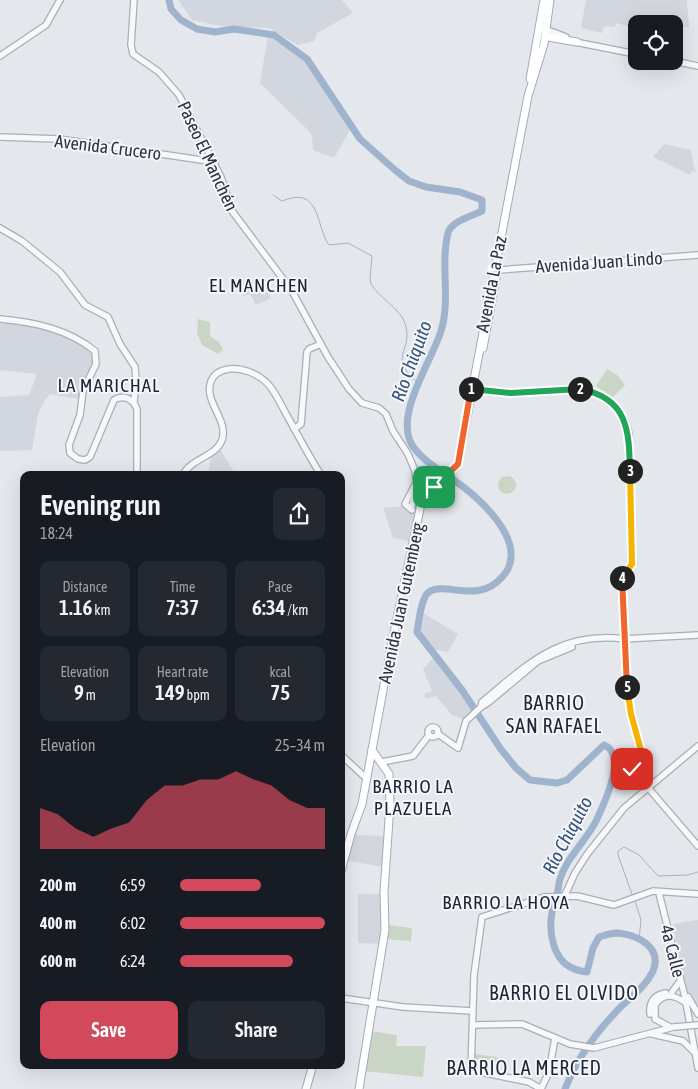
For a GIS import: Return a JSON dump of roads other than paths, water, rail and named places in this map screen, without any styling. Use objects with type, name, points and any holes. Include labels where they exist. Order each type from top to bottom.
[{"type":"main road","name":"Avenida La Paz","points":[[528,96],[544,0]]},
{"type":"main road","name":"Avenida La Paz","points":[[454,470],[458,464],[471,387],[528,96],[542,45],[550,0]]},
{"type":"main road","points":[[548,37],[577,42]]},
{"type":"main road","points":[[530,77],[542,45]]},
{"type":"main road","points":[[471,387],[485,342],[495,269],[495,240],[505,215]]},
{"type":"main road","name":"Avenida Juan Gutemberg","points":[[345,856],[362,804],[419,513],[424,498],[454,470]]},
{"type":"main road","points":[[359,1089],[385,930],[384,892],[390,805],[390,780],[382,762],[372,750]]},
{"type":"main road","points":[[306,1089],[312,1069]]},
{"type":"street","points":[[0,56],[46,25],[60,0]]},
{"type":"street","name":"Paseo El Manchén","points":[[134,0],[132,52],[136,57],[159,72],[179,95],[215,162],[232,211],[292,291],[321,344],[357,399],[365,404],[379,408],[386,414],[393,431],[410,458],[417,481],[417,492],[411,509]]},
{"type":"street","points":[[545,29],[577,42]]},
{"type":"street","points":[[542,45],[551,40],[577,42],[628,52]]},
{"type":"street","points":[[683,63],[698,66]]},
{"type":"street","name":"Avenida Crucero","points":[[0,137],[58,138],[215,162]]},
{"type":"street","points":[[0,228],[22,241],[60,272],[85,305],[108,317],[120,344],[135,367],[134,402],[137,416],[135,451],[137,471]]},
{"type":"street","name":"Avenida Juan Lindo","points":[[495,269],[698,255]]},
{"type":"street","points":[[0,319],[32,322],[52,328],[70,335],[95,351],[96,364],[85,384],[80,415],[69,445],[70,453],[74,458],[82,460],[90,456],[114,400],[122,397],[134,402]]},
{"type":"street","points":[[302,442],[301,424],[306,356],[309,349],[321,344]]},
{"type":"street","points":[[187,471],[193,464],[216,449],[222,439],[222,425],[210,393],[210,384],[213,377],[220,371],[230,369],[246,370],[266,382],[320,471]]},
{"type":"street","points":[[471,387],[511,393],[581,388],[606,397],[621,413],[629,434],[632,564],[621,581],[629,704],[642,754],[632,769],[698,846]]},
{"type":"street","points":[[294,429],[301,424]]},
{"type":"street","points":[[417,481],[405,504],[419,513]]},
{"type":"street","points":[[382,762],[413,756],[429,734],[429,729],[433,727],[437,729],[438,734],[458,748],[466,721],[470,716],[538,661],[552,654],[579,645],[625,639],[698,635]]},
{"type":"street","points":[[565,895],[575,873],[624,808],[698,746]]},
{"type":"street","points":[[345,759],[367,779]]},
{"type":"street","points":[[555,1038],[549,1072],[541,1089],[529,1082],[472,1070],[474,975],[482,917],[524,902],[565,895],[607,905],[620,904],[652,891],[658,893],[698,894]]},
{"type":"street","name":"4a Calle","points":[[658,893],[685,1000],[698,1068]]},
{"type":"street","points":[[670,940],[691,1005],[698,1014]]},
{"type":"street","points":[[660,1033],[651,1017],[650,1006],[656,996],[672,992],[680,981]]},
{"type":"street","points":[[672,992],[685,1000]]},
{"type":"street","points":[[685,1000],[668,995],[663,997],[655,1005],[655,1019],[664,1026],[698,1025]]},
{"type":"street","points":[[345,999],[373,1003],[472,1011]]},
{"type":"street","points":[[474,1025],[522,1024],[570,1044],[599,1048],[650,1033],[660,1033],[683,1041],[695,1054]]},
{"type":"street","points":[[660,1033],[673,1027]]},
{"type":"street","points":[[695,1054],[698,1044]]},
{"type":"waterway","name":"Río Chiquito","points":[[169,0],[171,9],[181,20],[197,29],[215,32],[234,29],[274,35],[307,59],[360,139],[395,170],[409,181],[426,187],[460,192],[482,200],[482,211],[457,222],[448,233],[445,257],[446,294],[444,319],[441,331],[411,403],[408,432],[412,445],[420,455],[471,493],[491,513],[506,535],[510,546],[511,560],[502,577],[492,586],[470,591],[432,590],[426,595],[422,603],[417,632],[462,690],[500,748],[516,768],[530,780],[557,783],[567,780],[604,745],[611,750],[614,759],[612,780],[600,813],[592,828],[567,863],[560,879],[551,920],[552,939],[556,952],[566,965],[581,971],[587,972],[593,948],[599,937],[613,933],[633,936],[646,944],[654,955],[655,963],[653,971],[645,983],[615,1013],[593,1039],[574,1068],[565,1089]]},
{"type":"waterway","points":[[273,195],[282,201],[295,197],[304,198],[315,210],[329,245],[348,243],[372,256],[371,284],[401,315],[404,321],[407,336],[402,360],[404,367],[418,383]]},
{"type":"waterway","points":[[633,897],[618,855],[618,851],[624,847],[639,855],[658,876],[688,875],[698,872]]},
{"type":"waterway","points":[[635,901],[641,920],[639,940]]},
{"type":"tunnel","points":[[540,46],[541,37],[548,37]]},
{"type":"district","name":"EL MANCHEN","points":[[259,285]]},
{"type":"district","name":"LA MARICHAL","points":[[109,385]]},
{"type":"district","name":"BARRIO SAN RAFAEL","points":[[554,714]]},
{"type":"district","name":"BARRIO LA PLAZUELA","points":[[413,797]]},
{"type":"district","name":"BARRIO LA HOYA","points":[[506,902]]},
{"type":"district","name":"BARRIO EL OLVIDO","points":[[564,992]]},
{"type":"district","name":"BARRIO LA MERCED","points":[[524,1067]]}]
